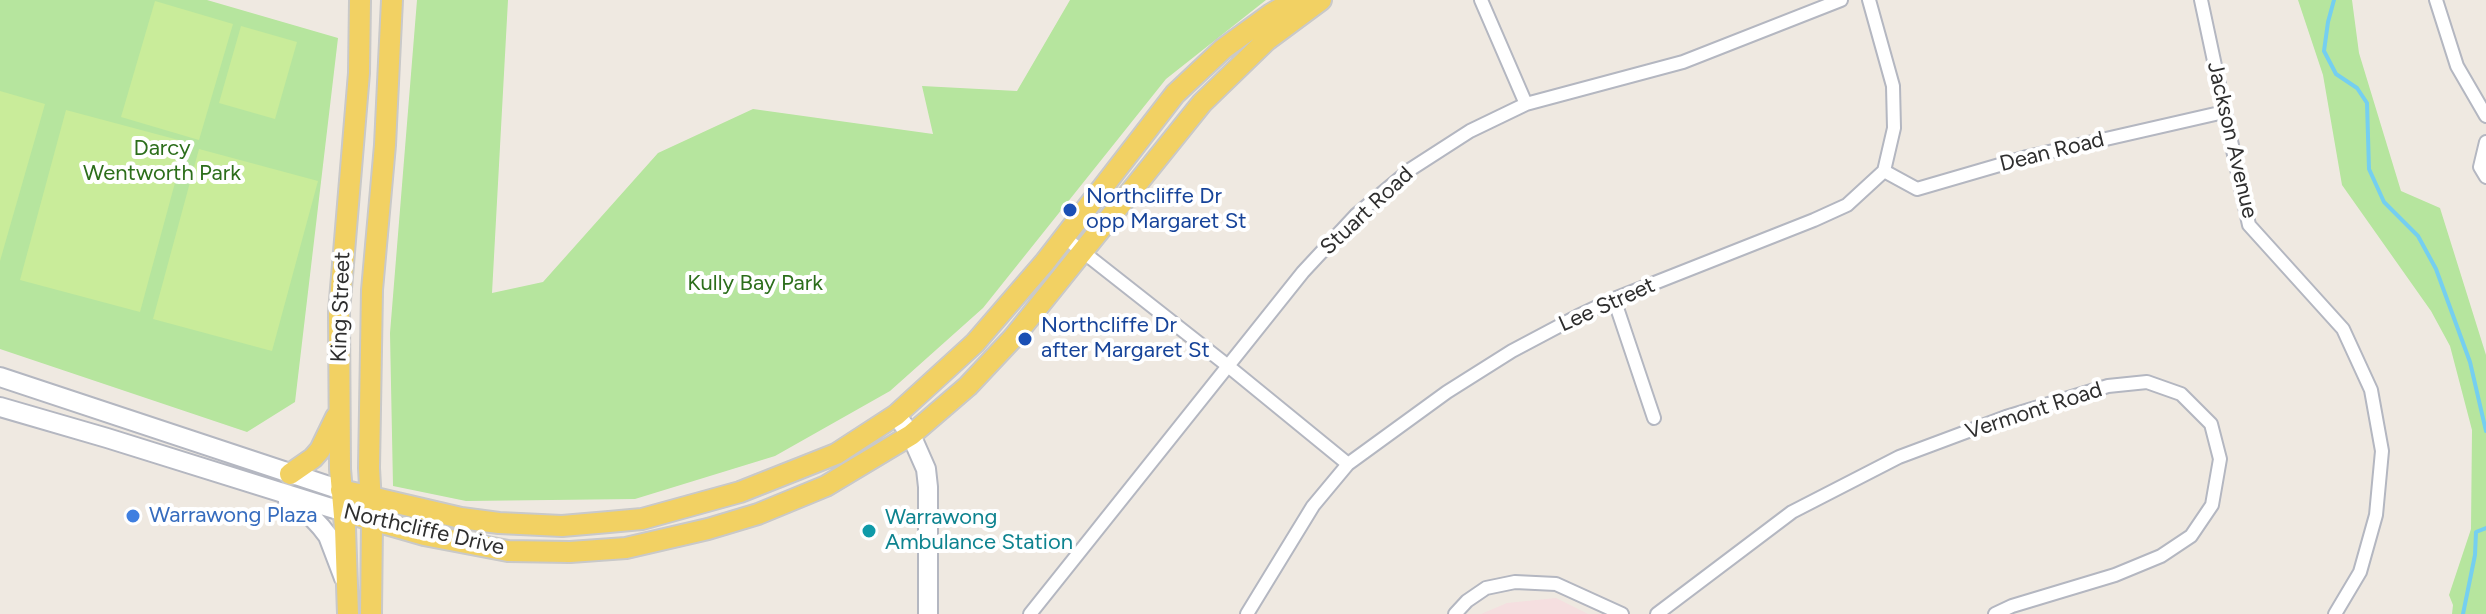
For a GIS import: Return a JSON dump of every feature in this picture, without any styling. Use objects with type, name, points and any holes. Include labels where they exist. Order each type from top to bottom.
[{"type":"main road","name":"King Street","points":[[348,614],[338,412],[339,312],[359,73],[360,0]]},
{"type":"main road","name":"King Street","points":[[371,614],[369,456],[372,290],[385,145],[392,0]]},
{"type":"main road","name":"Northcliffe Drive","points":[[0,377],[341,490],[461,518],[562,526],[642,519],[740,492],[836,454],[896,415],[975,343],[1064,237],[1175,94],[1223,49],[1295,0]]},
{"type":"main road","name":"Northcliffe Drive","points":[[0,407],[261,485],[372,522],[508,551],[570,552],[626,548],[758,514],[826,486],[911,435],[968,386],[1013,338],[1202,103],[1267,40],[1321,0]]},
{"type":"main road","points":[[290,474],[320,450],[338,412]]},
{"type":"main road","points":[[896,415],[921,453],[928,487],[928,614]]},
{"type":"main road","points":[[261,485],[309,514],[321,527],[328,536],[346,584]]},
{"type":"street","points":[[1481,0],[1526,104]]},
{"type":"street","name":"Stuart Road","points":[[1030,614],[1303,272],[1356,215],[1411,169],[1470,131],[1526,104],[1683,62],[1841,0]]},
{"type":"street","points":[[1869,0],[1893,86],[1894,128],[1884,171]]},
{"type":"street","name":"Jackson Avenue","points":[[2201,0],[2249,225],[2343,329],[2371,390],[2382,451],[2376,515],[2360,572],[2335,614]]},
{"type":"street","points":[[2436,0],[2457,66],[2486,116]]},
{"type":"street","name":"Dean Road","points":[[1884,171],[1917,189],[2027,157],[2224,112]]},
{"type":"street","points":[[2486,142],[2480,167],[2486,177]]},
{"type":"street","name":"Lee Street","points":[[1247,614],[1313,506],[1348,464],[1447,392],[1512,351],[1614,299],[1847,205],[1884,171]]},
{"type":"street","points":[[1064,237],[1348,464]]},
{"type":"street","points":[[1614,299],[1654,418]]},
{"type":"street","name":"Vermont Road","points":[[1657,614],[1792,512],[1899,457],[2006,417],[2108,386],[2147,382],[2181,394],[2211,424],[2220,459],[2212,505],[2191,536],[2161,556],[2115,575],[1995,614]]},
{"type":"street","points":[[1455,614],[1486,588],[1515,582],[1556,584],[1622,614]]},
{"type":"shaded area","points":[[1556,598],[1588,614],[1481,614],[1507,603]]},
{"type":"green space","name":"Darcy Wentworth Park","points":[[0,0],[207,0],[338,38],[295,402],[247,432],[0,349]]},
{"type":"green space","name":"Kully Bay Park","points":[[417,0],[508,0],[492,293],[543,282],[658,153],[753,109],[933,134],[922,86],[1017,91],[1070,0],[1266,0],[1166,79],[983,308],[890,391],[775,456],[635,499],[466,501],[393,486],[390,333]]},
{"type":"green space","points":[[2298,0],[2352,0],[2359,53],[2401,191],[2440,208],[2486,355],[2486,614],[2452,614],[2449,595],[2471,529],[2472,430],[2450,346],[2431,311],[2342,185],[2323,75]]},
{"type":"green space","points":[[155,1],[233,24],[199,140],[121,117]]},
{"type":"green space","points":[[241,26],[297,42],[275,119],[219,103]]},
{"type":"green space","points":[[0,91],[45,104],[0,261]]},
{"type":"green space","points":[[66,110],[186,142],[140,312],[20,280]]},
{"type":"green space","points":[[199,149],[318,181],[272,351],[153,319]]},
{"type":"waterway","points":[[2334,0],[2324,51],[2336,74],[2357,88],[2367,103],[2369,169],[2384,202],[2418,236],[2436,269],[2470,362],[2486,431]]},
{"type":"waterway","points":[[2463,614],[2475,555],[2476,532],[2486,528]]},
{"type":"place","name":"Northcliffe Dr opp Margaret St","points":[[1070,210]]},
{"type":"place","name":"Northcliffe Dr after Margaret St","points":[[1025,339]]},
{"type":"place","name":"Warrawong Plaza","points":[[133,516]]},
{"type":"place","name":"Warrawong Ambulance Station","points":[[869,531]]}]
